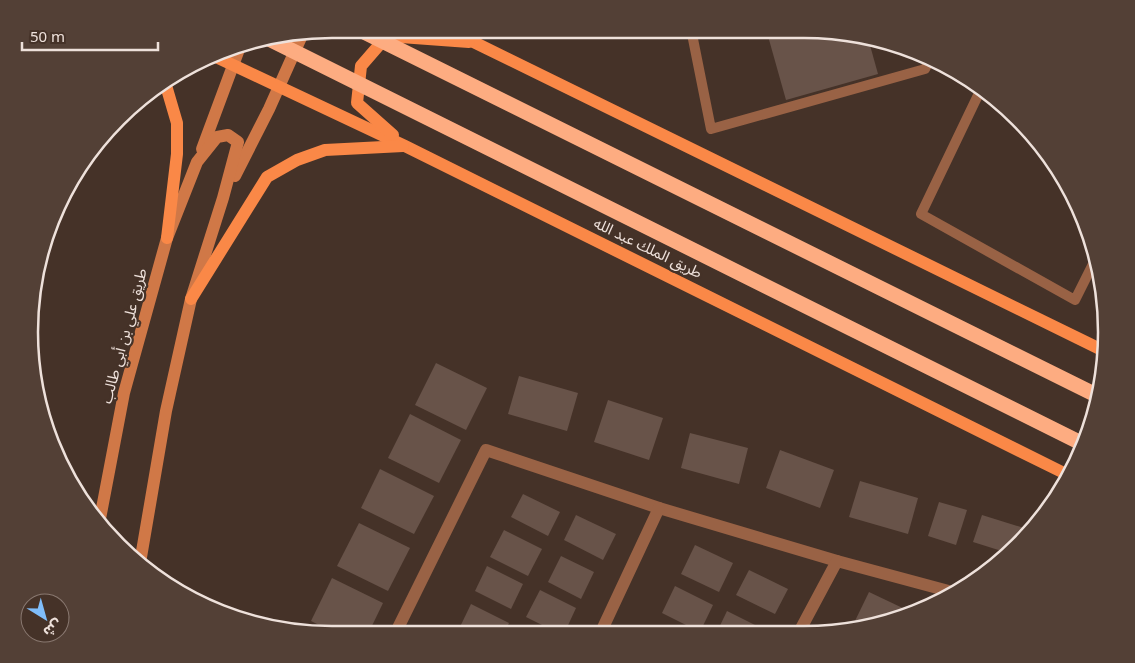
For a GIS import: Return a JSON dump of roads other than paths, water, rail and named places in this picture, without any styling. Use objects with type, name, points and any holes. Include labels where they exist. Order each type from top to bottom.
[{"type":"highway","points":[[376,38],[1091,393]]},
{"type":"highway","name":"طريق الملك عبد الله","points":[[276,43],[1076,441]]},
{"type":"main road","points":[[385,38],[361,66],[357,103],[405,146]]},
{"type":"main road","points":[[412,38],[474,43]]},
{"type":"main road","points":[[464,38],[1097,348]]},
{"type":"main road","points":[[468,38],[474,43]]},
{"type":"main road","name":"طريق علي بن أبي طالب","points":[[223,198],[269,109],[301,39]]},
{"type":"main road","name":"طريق علي بن أبي طالب","points":[[101,514],[124,393],[167,238],[238,53]]},
{"type":"main road","name":"طريق الملك عبد الله","points":[[221,59],[405,146],[1062,472]]},
{"type":"main road","points":[[167,88],[177,122],[177,154],[167,238]]},
{"type":"main road","name":"طريق علي بن أبي طالب","points":[[141,556],[166,411],[191,299],[223,198],[238,142],[228,135],[217,136],[197,162]]},
{"type":"main road","points":[[191,299],[267,178],[297,160],[325,150],[405,146]]},
{"type":"street","points":[[400,626],[486,450],[659,508],[837,561],[944,590]]},
{"type":"street","points":[[604,626],[659,508]]},
{"type":"street","points":[[802,626],[837,561]]},
{"type":"lane","points":[[693,38],[711,129],[925,69],[927,65]]},
{"type":"lane","points":[[978,95],[921,214],[1075,300],[1091,269]]}]
